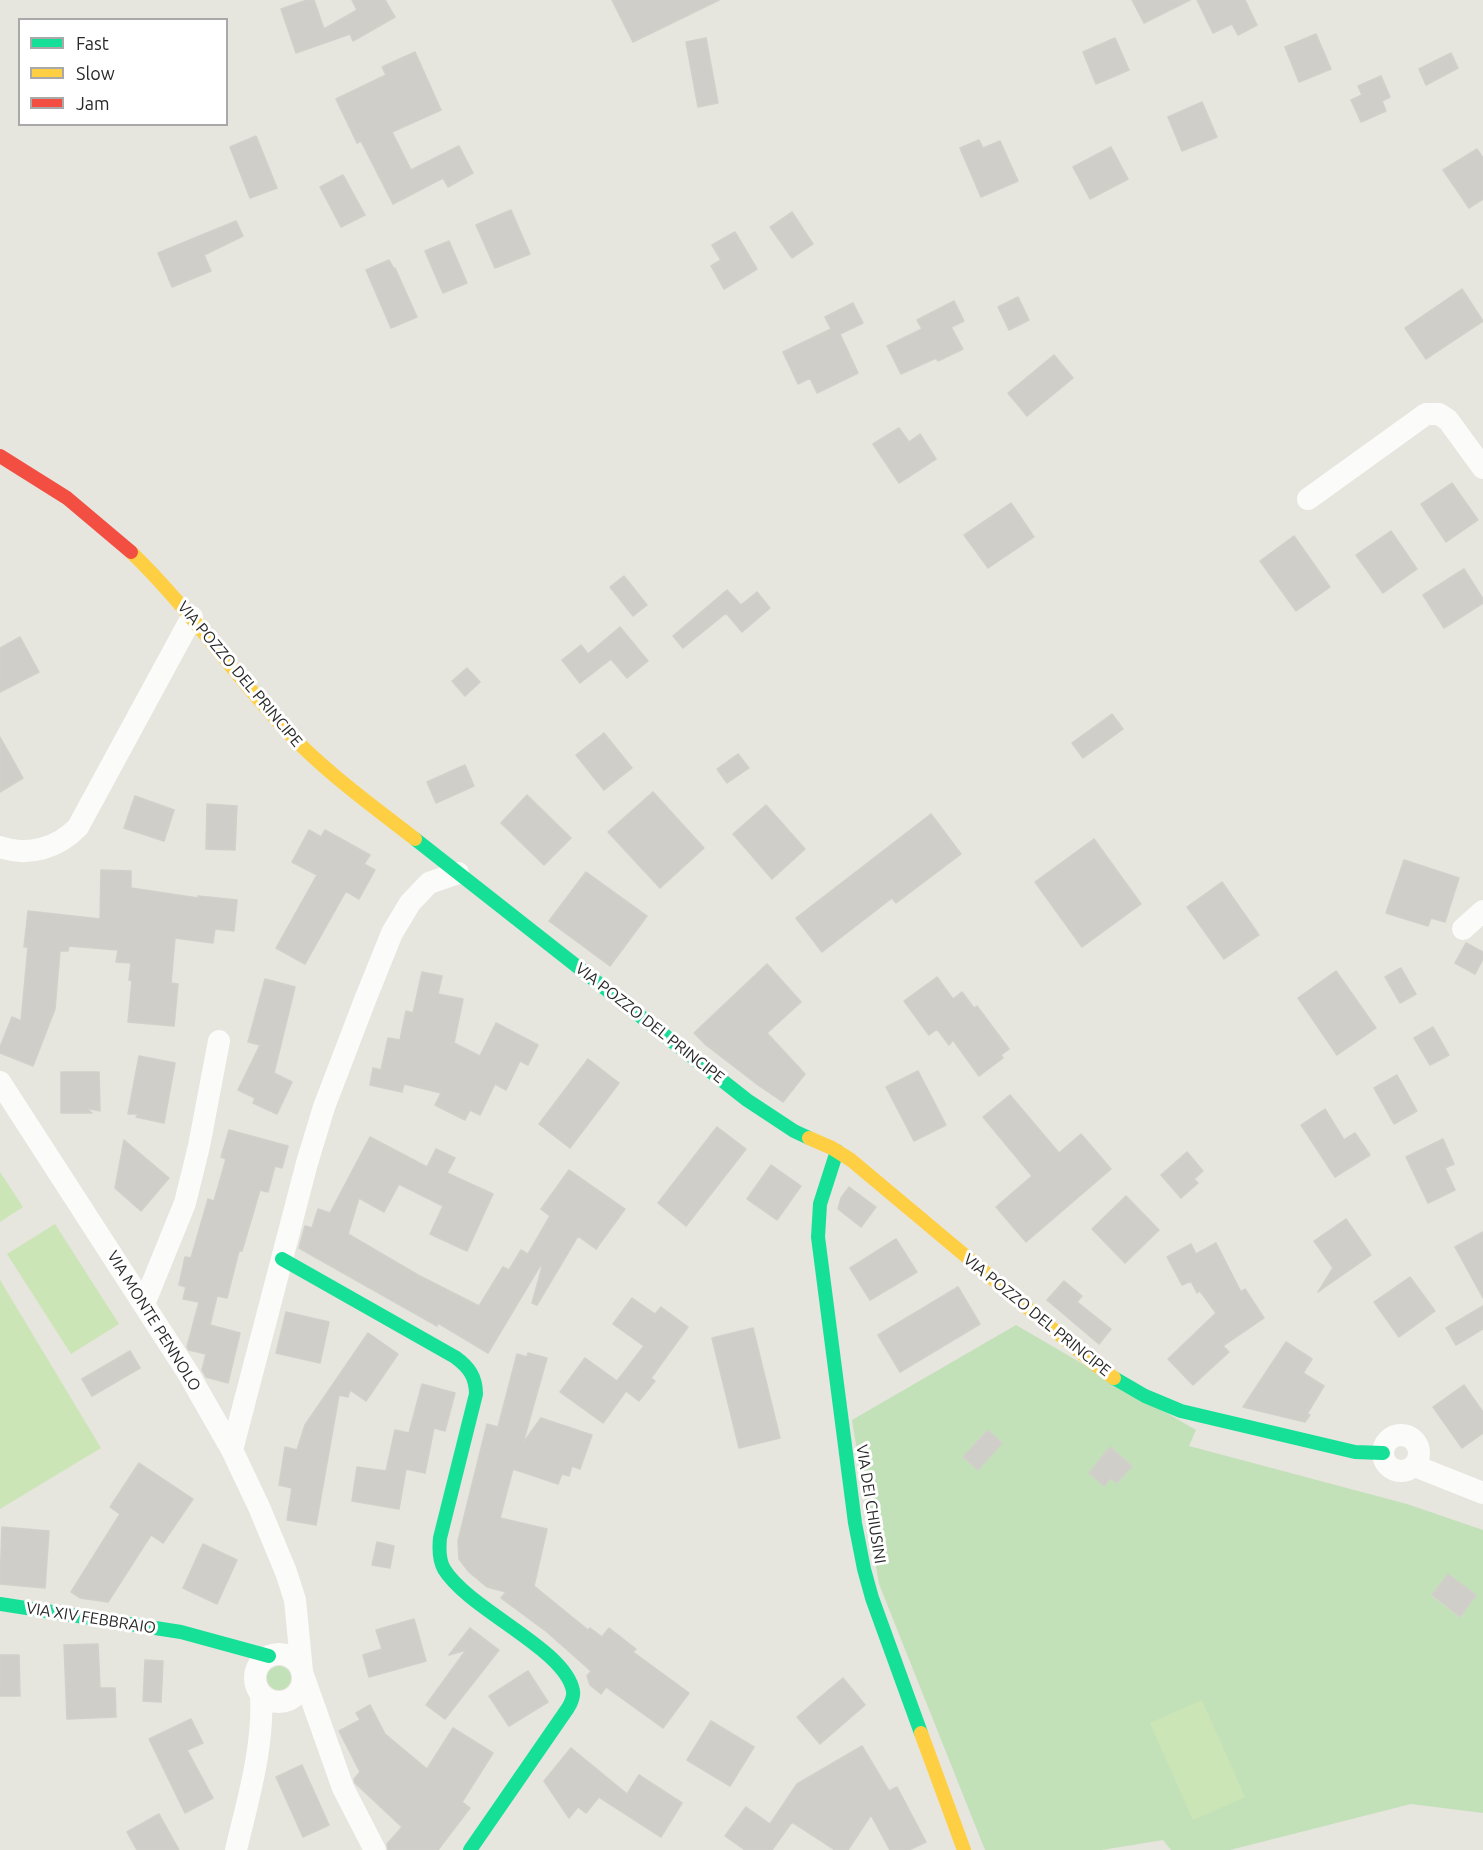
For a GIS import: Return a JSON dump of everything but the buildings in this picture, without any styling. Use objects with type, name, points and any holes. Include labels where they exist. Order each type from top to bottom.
[{"type":"street","points":[[1308,499],[1426,414],[1439,414],[1448,420],[1483,468]]},
{"type":"street","name":"VIA POZZO DEL PRINCIPE","points":[[0,456],[50,486],[96,521],[144,564],[192,617],[271,715],[306,751],[344,784],[758,1107],[794,1131],[837,1151],[866,1172],[1091,1361],[1138,1394],[1182,1412],[1346,1450],[1383,1453]]},
{"type":"street","points":[[0,847],[16,852],[46,848],[64,839],[78,827],[192,617]]},
{"type":"street","points":[[232,1450],[304,1173],[324,1107],[365,1000],[403,912],[422,888],[435,880],[458,873]]},
{"type":"street","points":[[1463,929],[1483,912]]},
{"type":"street","points":[[144,1304],[185,1203],[199,1146],[219,1041]]},
{"type":"street","name":"VIA MONTE PENNOLO","points":[[0,1082],[144,1304],[232,1450],[259,1506],[295,1600],[297,1686],[329,1749],[349,1801],[375,1850]]},
{"type":"street","name":"VIA DEI CHIUSINI","points":[[837,1151],[820,1204],[818,1237],[857,1537],[872,1598],[964,1850]]},
{"type":"street","points":[[282,1259],[455,1357],[467,1366],[474,1377],[476,1394],[440,1538],[441,1561],[452,1581],[464,1592],[532,1643],[561,1670],[571,1684],[573,1695],[568,1708],[470,1850]]},
{"type":"street","points":[[1383,1453],[1386,1442],[1390,1438],[1395,1435],[1407,1435],[1413,1438],[1419,1448],[1415,1466],[1483,1493]]},
{"type":"street","name":"VIA MONTE PENNOLO","points":[[272,1655],[286,1624],[290,1606],[286,1572]]},
{"type":"street","name":"VIA XIV FEBBRAIO","points":[[0,1604],[182,1632],[272,1655]]},
{"type":"street","name":"VIA XIV FEBBRAIO","points":[[182,1632],[227,1656],[258,1689]]},
{"type":"street","points":[[236,1850],[255,1772],[262,1717],[256,1671],[258,1665],[272,1655],[291,1657],[296,1662],[297,1686],[255,1772]]},
{"type":"street","points":[[258,1689],[273,1701],[297,1686]]},
{"type":"green space","points":[[0,1172],[23,1207],[0,1222]]},
{"type":"green space","points":[[55,1224],[119,1324],[71,1354],[7,1254]]},
{"type":"green space","points":[[0,1280],[101,1448],[0,1509]]},
{"type":"green space","points":[[1016,1325],[1196,1430],[1189,1446],[1407,1504],[1483,1530],[1483,1813],[1411,1804],[1230,1850],[1171,1850],[1163,1840],[1102,1850],[985,1850],[879,1584],[852,1420]],"holes":[[[987,1430],[1002,1443],[978,1470],[964,1457]],[[1110,1448],[1132,1466],[1118,1483],[1111,1478],[1104,1486],[1089,1473]],[[1449,1574],[1476,1596],[1459,1617],[1432,1596]]]},
{"type":"green space","points":[[279,1666],[288,1669],[291,1678],[288,1687],[279,1690],[270,1687],[267,1678],[270,1669]]},
{"type":"green space","points":[[1202,1700],[1245,1797],[1193,1820],[1150,1723]]},
{"type":"traffic: fast","points":[[415,839],[747,1100],[794,1131],[809,1138]]},
{"type":"traffic: fast","points":[[837,1151],[820,1204],[818,1237],[855,1523],[872,1598],[921,1733]]},
{"type":"traffic: fast","points":[[282,1259],[455,1357],[471,1373],[475,1382],[476,1394],[440,1538],[441,1562],[456,1584],[553,1660],[566,1675],[573,1691],[573,1698],[470,1850]]},
{"type":"traffic: fast","points":[[1114,1378],[1145,1396],[1181,1411],[1355,1452],[1383,1453]]},
{"type":"traffic: fast","points":[[0,1604],[181,1632],[269,1656]]},
{"type":"traffic: slow","points":[[131,552],[172,595],[285,729],[348,787],[415,839]]},
{"type":"traffic: slow","points":[[809,1138],[832,1148],[851,1160],[1114,1378]]},
{"type":"traffic: slow","points":[[921,1733],[964,1850]]},
{"type":"traffic: jam","points":[[0,456],[67,498],[131,552]]}]
